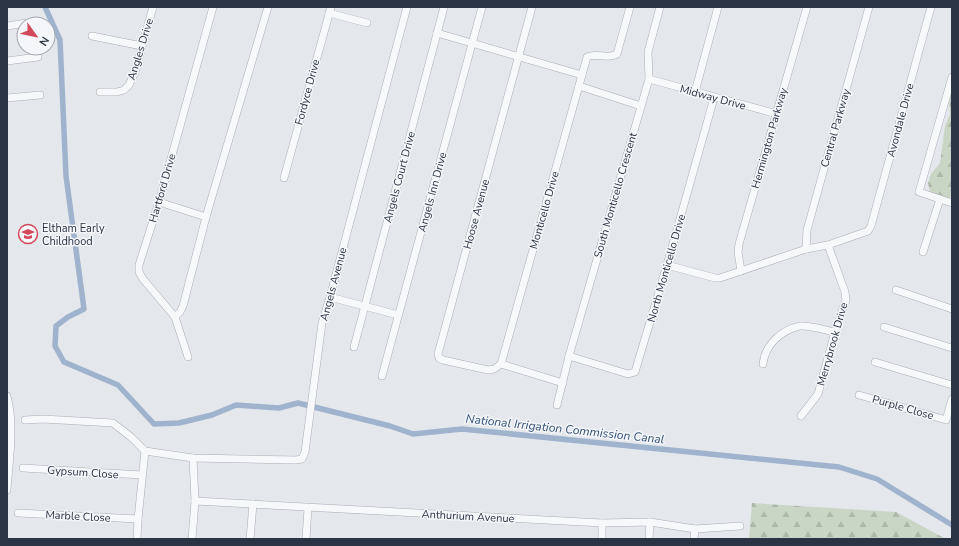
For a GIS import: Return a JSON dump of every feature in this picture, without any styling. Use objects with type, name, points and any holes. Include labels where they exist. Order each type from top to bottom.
[{"type":"street","name":"Angles Drive","points":[[100,92],[117,92],[124,90],[133,79],[153,7]]},
{"type":"street","name":"Hartford Drive","points":[[188,357],[175,316],[143,279],[139,272],[139,265],[159,202],[213,7]]},
{"type":"street","points":[[175,316],[180,312],[183,306],[206,216],[268,7]]},
{"type":"street","name":"Angels Avenue","points":[[193,458],[302,459],[305,452],[311,414],[322,323],[407,7]]},
{"type":"street","name":"Angels Court Drive","points":[[354,347],[444,7]]},
{"type":"street","name":"Angels Inn Drive","points":[[382,376],[482,7]]},
{"type":"street","name":"Hoose Avenue","points":[[501,364],[494,369],[488,370],[443,360],[439,358],[438,354],[532,7]]},
{"type":"street","name":"Monticello Drive","points":[[501,364],[587,57],[591,54],[613,56],[616,54],[630,7]]},
{"type":"street","name":"South Monticello Crescent","points":[[557,405],[569,356],[649,79],[648,52],[660,7]]},
{"type":"street","points":[[695,92],[718,7]]},
{"type":"street","name":"Hermington Parkway","points":[[741,270],[738,252],[739,244],[807,7]]},
{"type":"street","name":"Central Parkway","points":[[806,249],[807,230],[869,7]]},
{"type":"street","name":"Avondale Drive","points":[[828,245],[868,232],[871,226],[931,7]]},
{"type":"street","points":[[330,10],[367,23]]},
{"type":"street","name":"Fordyce Drive","points":[[284,178],[330,10]]},
{"type":"street","points":[[437,33],[582,75]]},
{"type":"street","points":[[92,36],[142,46]]},
{"type":"street","points":[[7,61],[38,57]]},
{"type":"street","points":[[952,77],[919,192],[952,203]]},
{"type":"street","name":"Midway Drive","points":[[649,79],[777,114]]},
{"type":"street","points":[[579,86],[640,106]]},
{"type":"street","points":[[7,98],[40,95]]},
{"type":"street","name":"North Monticello Drive","points":[[569,356],[628,374],[635,372],[714,98]]},
{"type":"street","points":[[923,252],[940,199]]},
{"type":"street","points":[[159,202],[206,216]]},
{"type":"street","points":[[667,265],[715,278],[806,249],[828,245]]},
{"type":"street","name":"Merrybrook Drive","points":[[801,416],[818,394],[834,332],[846,300],[845,292],[828,245]]},
{"type":"street","points":[[896,290],[952,309]]},
{"type":"street","points":[[330,297],[398,315]]},
{"type":"street","points":[[763,364],[764,355],[769,345],[787,331],[801,326],[834,332]]},
{"type":"street","points":[[884,327],[952,348]]},
{"type":"street","points":[[875,362],[952,385]]},
{"type":"street","points":[[501,364],[563,383]]},
{"type":"street","name":"Purple Close","points":[[859,395],[946,420],[952,399]]},
{"type":"street","points":[[7,396],[11,430],[7,490]]},
{"type":"street","points":[[25,420],[43,419],[112,423],[132,437],[145,451],[193,458],[195,501],[192,539]]},
{"type":"street","points":[[137,539],[145,451]]},
{"type":"street","name":"Gypsum Close","points":[[24,468],[142,475]]},
{"type":"street","name":"Anthurium Avenue","points":[[195,501],[602,523],[650,522],[695,529],[740,526]]},
{"type":"street","points":[[250,539],[253,504]]},
{"type":"street","points":[[306,539],[308,508]]},
{"type":"street","name":"Marble Close","points":[[18,513],[138,518]]},
{"type":"street","points":[[649,539],[650,522]]},
{"type":"street","points":[[602,523],[602,539]]},
{"type":"street","points":[[694,539],[695,529]]},
{"type":"green space","points":[[952,77],[952,195],[945,203],[930,192],[928,183],[931,174],[940,163],[945,126],[950,114],[949,94]]},
{"type":"green space","points":[[752,503],[896,512],[946,539],[749,539]]},
{"type":"waterway","name":"National Irrigation Commission Canal","points":[[45,7],[60,40],[66,176],[84,309],[68,317],[56,326],[55,346],[64,362],[118,385],[154,424],[179,423],[212,415],[236,405],[279,408],[298,403],[390,426],[413,434],[462,429],[839,467],[877,479],[952,525]]},
{"type":"place","name":"Eltham Early Childhood","points":[[28,234]]}]
